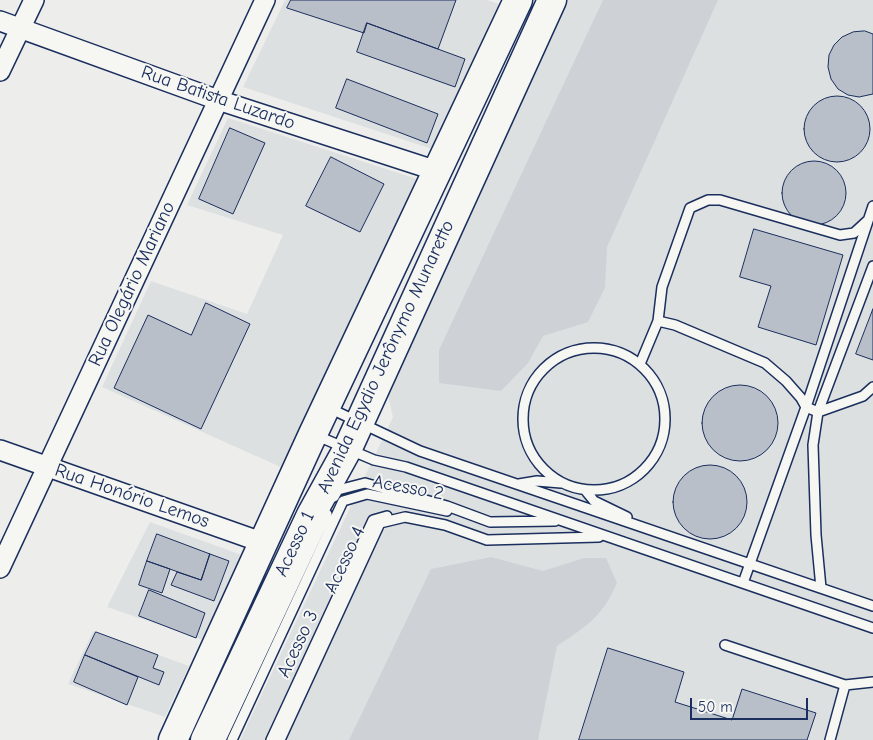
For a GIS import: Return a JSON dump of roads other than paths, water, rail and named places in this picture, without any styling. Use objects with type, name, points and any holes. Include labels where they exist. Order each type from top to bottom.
[{"type":"main road","name":"Avenida Egydio Jerônymo Munaretto","points":[[173,740],[326,406],[518,0]]},
{"type":"main road","name":"Avenida Egydio Jerônymo Munaretto","points":[[205,740],[311,515],[348,448],[552,0]]},
{"type":"main road","points":[[202,674],[229,686]]},
{"type":"street","points":[[0,71],[34,0]]},
{"type":"street","name":"Rua Olegário Mariano","points":[[0,568],[265,0]]},
{"type":"street","name":"Rua Batista Luzardo","points":[[0,20],[218,100],[438,171]]},
{"type":"street","name":"Rua Honório Lemos","points":[[0,450],[264,543]]},
{"type":"lane","points":[[640,364],[658,321],[662,287],[690,208],[708,200],[720,200],[840,235],[854,234],[867,221]]},
{"type":"lane","points":[[742,583],[806,407],[873,206]]},
{"type":"lane","points":[[821,588],[816,535],[813,445],[818,412],[873,266]]},
{"type":"lane","points":[[658,321],[675,324],[765,362],[786,381],[801,398],[806,407],[818,412],[863,396],[873,387]]},
{"type":"lane","points":[[517,484],[537,481],[561,483],[585,490],[599,491],[623,484],[644,471],[658,451],[665,426],[660,391],[647,370],[627,355],[604,348],[579,349],[563,354],[543,369],[529,390],[523,414],[528,447],[542,468],[561,483]]},
{"type":"lane","points":[[326,406],[420,451],[873,606]]},
{"type":"lane","points":[[313,434],[374,460],[406,467],[873,628]]},
{"type":"lane","name":"Acesso 1","points":[[221,740],[338,490],[365,483],[447,506],[490,522],[562,521]]},
{"type":"lane","points":[[585,490],[594,501],[647,528]]},
{"type":"lane","name":"Acesso 2","points":[[232,740],[343,501],[367,494],[448,512],[489,528],[578,527]]},
{"type":"lane","name":"Acesso 3","points":[[271,740],[373,520],[402,513],[433,518],[488,535],[594,532]]},
{"type":"lane","name":"Acesso 4","points":[[280,740],[380,523],[405,517],[444,525],[487,540],[608,536]]},
{"type":"lane","points":[[725,645],[845,686],[873,682]]},
{"type":"lane","points":[[830,740],[845,686]]}]
